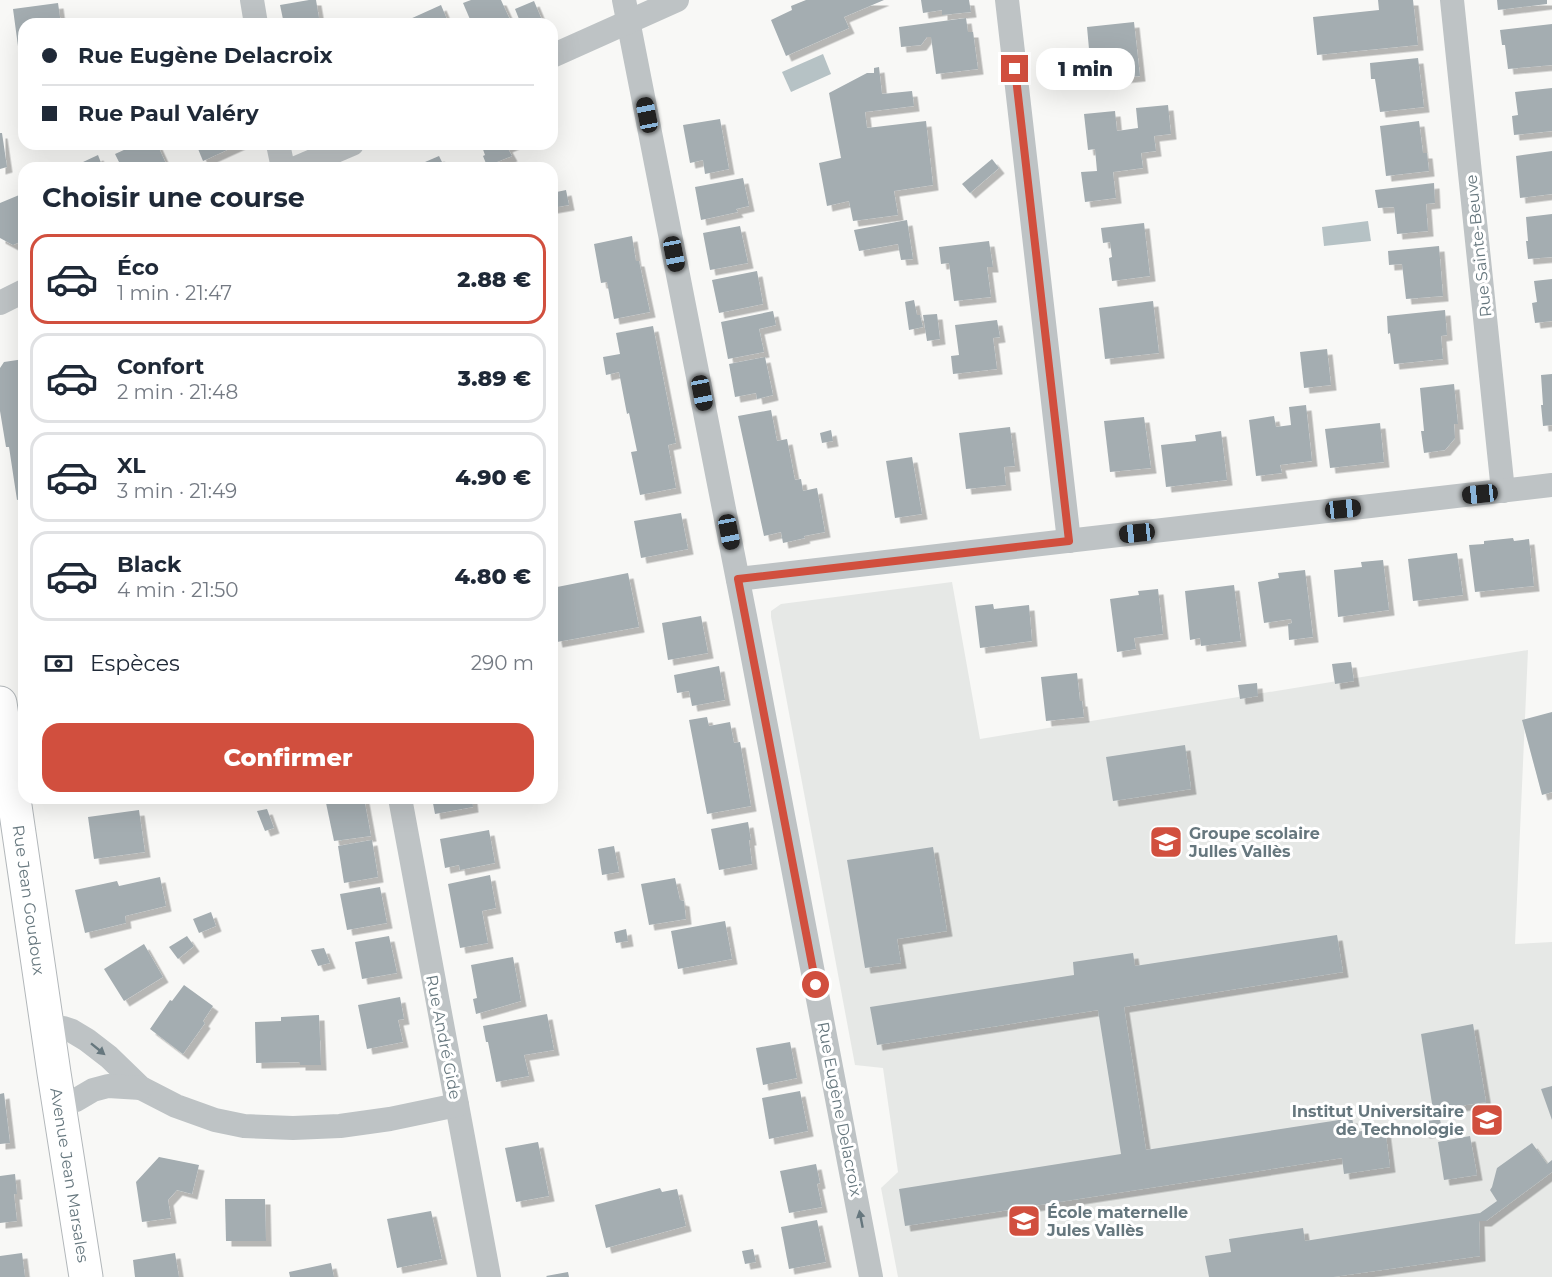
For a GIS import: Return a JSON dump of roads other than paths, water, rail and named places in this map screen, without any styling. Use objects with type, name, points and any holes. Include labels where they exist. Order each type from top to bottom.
[{"type":"main road","name":"Rue Jean Goudoux","points":[[0,703],[56,1089]]},
{"type":"main road","name":"Avenue Jean Marsales","points":[[56,1089],[86,1277]]},
{"type":"street","points":[[252,0],[255,18]]},
{"type":"street","points":[[558,52],[626,11],[677,0]]},
{"type":"street","points":[[1007,0],[1069,541]]},
{"type":"street","name":"Rue Sainte-Beuve","points":[[1452,0],[1503,491]]},
{"type":"street","name":"Rue Eugène Delacroix","points":[[626,11],[738,579],[871,1277]]},
{"type":"street","points":[[310,162],[338,150]]},
{"type":"street","points":[[0,303],[18,294]]},
{"type":"street","points":[[738,579],[1552,485]]},
{"type":"street","name":"Rue André Gide","points":[[401,804],[489,1277]]},
{"type":"street","points":[[47,1027],[63,1028],[87,1040],[109,1057],[141,1088],[176,1106],[215,1120],[244,1126],[293,1128],[340,1126],[390,1119],[457,1105]]},
{"type":"street","points":[[56,1089],[76,1100],[93,1090],[108,1086],[141,1088]]},
{"type":"place","name":"Groupe scolaire Julles Vallès","points":[[1166,842]]},
{"type":"place","name":"Institut Universitaire de Technologie","points":[[1487,1120]]},
{"type":"place","name":"École maternelle Jules Vallès","points":[[1024,1221]]}]
